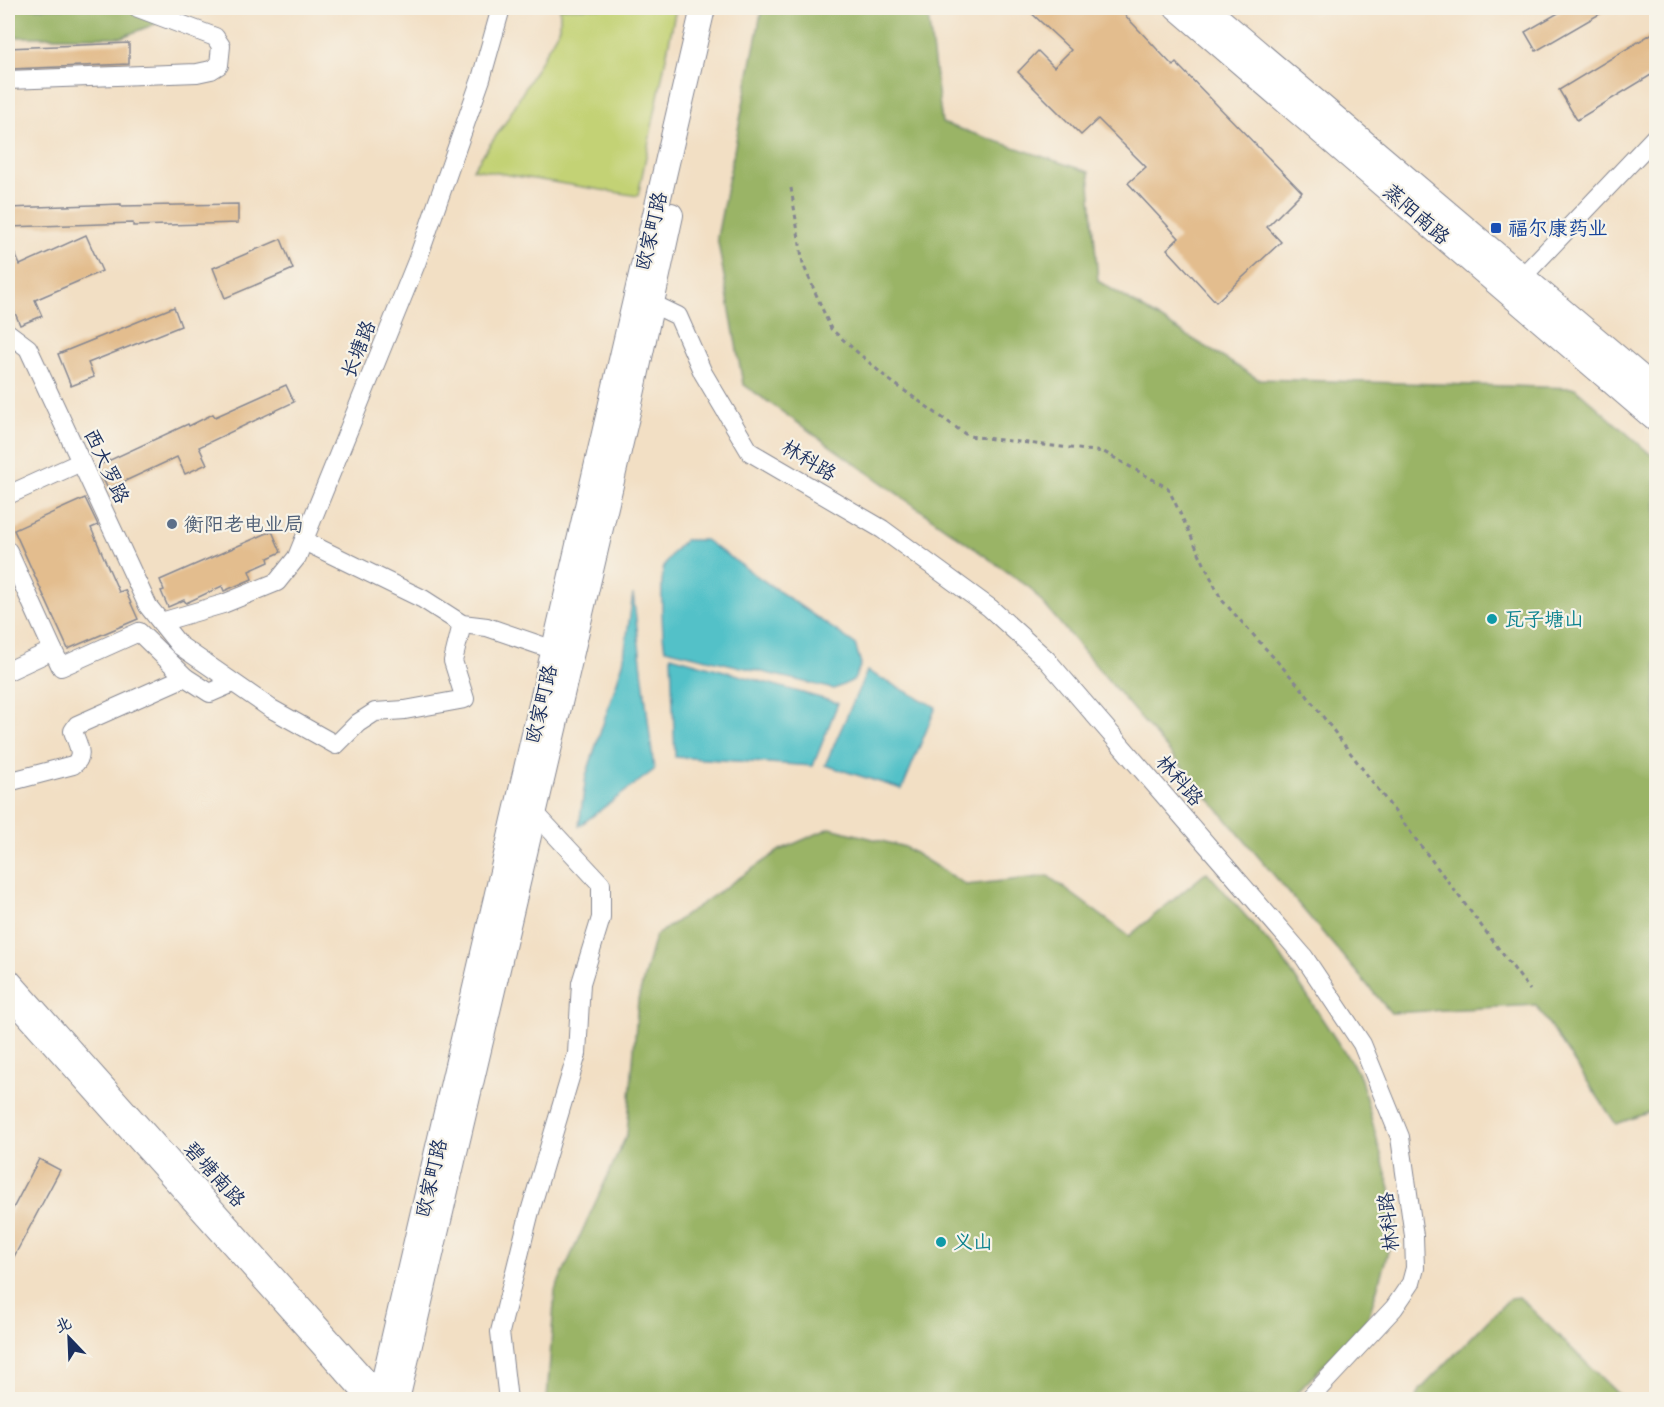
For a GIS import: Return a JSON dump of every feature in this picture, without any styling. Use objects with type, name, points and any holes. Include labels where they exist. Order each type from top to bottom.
[{"type":"main road","name":"欧家町路","points":[[382,1398],[384,1379],[703,8]]},
{"type":"main road","name":"欧家町路","points":[[382,1398],[535,813],[653,304],[716,8]]},
{"type":"main road","name":"蒸阳南路","points":[[1178,8],[1656,420]]},
{"type":"main road","name":"蒸阳南路","points":[[1206,8],[1656,390]]},
{"type":"street","points":[[8,80],[164,76],[197,73],[211,70],[219,65],[221,46],[215,37],[138,8]]},
{"type":"street","name":"长塘路","points":[[161,622],[223,604],[278,582],[297,557],[417,261],[481,79],[501,8]]},
{"type":"street","points":[[1523,276],[1656,136]]},
{"type":"street","name":"林科路","points":[[653,304],[678,316],[703,373],[750,452],[882,529],[990,608],[1047,660],[1304,957],[1362,1044],[1400,1137],[1414,1236],[1415,1268],[1412,1283],[1394,1308],[1308,1400]]},
{"type":"street","name":"西大罗路","points":[[8,333],[28,348],[148,606],[179,645],[270,708],[336,744],[358,723],[375,712],[419,708],[465,699],[453,661],[462,624]]},
{"type":"street","points":[[8,495],[81,462]]},
{"type":"street","points":[[304,541],[423,599],[462,624],[487,627],[554,650]]},
{"type":"street","points":[[8,551],[62,667],[139,632],[184,677],[210,693],[233,683]]},
{"type":"street","points":[[8,671],[53,650]]},
{"type":"street","points":[[8,782],[73,765],[81,755],[73,731],[75,726],[184,677]]},
{"type":"street","points":[[508,1400],[500,1332],[529,1215],[576,1054],[581,983],[601,918],[601,884],[535,813]]},
{"type":"street","name":"碧塘南路","points":[[8,976],[382,1398]]},
{"type":"street","name":"碧塘南路","points":[[8,997],[382,1398]]},
{"type":"path","points":[[791,188],[803,264],[831,329],[888,379],[968,436],[1104,452],[1168,488],[1221,598],[1302,689],[1530,990]]},
{"type":"green space","points":[[8,8],[195,8],[122,37],[8,37]]},
{"type":"green space","points":[[560,8],[676,8],[638,196],[473,169],[505,123],[560,27]]},
{"type":"green space","points":[[762,8],[927,8],[942,123],[1089,172],[1098,281],[1258,379],[1575,388],[1656,459],[1656,1110],[1616,1124],[1536,1005],[1391,1013],[1030,588],[743,384],[717,237]]},
{"type":"green space","points":[[830,828],[905,847],[966,885],[1048,876],[1129,936],[1207,872],[1280,955],[1360,1076],[1398,1218],[1368,1319],[1291,1399],[547,1399],[555,1290],[627,1134],[638,1000],[655,936],[780,850]]},
{"type":"green space","points":[[1519,1297],[1623,1399],[1416,1399],[1420,1390],[1510,1298]]},
{"type":"water","points":[[685,540],[705,540],[855,644],[861,664],[854,680],[834,689],[665,649],[662,607],[664,567],[673,552]]},
{"type":"water","points":[[633,594],[654,770],[579,826],[586,776],[623,663]]},
{"type":"water","points":[[671,656],[838,703],[813,766],[675,757]]},
{"type":"water","points":[[867,671],[936,707],[902,789],[825,765]]},
{"type":"building","points":[[1026,8],[1118,8],[1173,66],[1176,63],[1302,192],[1267,227],[1281,242],[1216,302],[1167,249],[1179,238],[1128,183],[1146,167],[1098,119],[1081,135],[1018,72],[1038,51],[1054,67],[1071,50]]},
{"type":"building","points":[[1567,8],[1610,8],[1536,51],[1525,32]]},
{"type":"building","points":[[1656,31],[1656,72],[1577,120],[1559,90]]},
{"type":"building","points":[[129,43],[129,64],[11,69],[11,66],[8,66],[8,48]]},
{"type":"building","points":[[121,204],[121,206],[238,204],[238,223],[133,226],[133,223],[8,227],[8,208]]},
{"type":"building","points":[[86,235],[102,271],[35,300],[42,316],[20,325],[8,296],[8,237],[20,265]]},
{"type":"building","points":[[281,239],[293,269],[225,298],[213,268]]},
{"type":"building","points":[[174,307],[181,326],[88,363],[94,377],[71,386],[58,354]]},
{"type":"building","points":[[286,385],[294,402],[199,447],[207,464],[185,474],[177,457],[108,489],[97,466],[188,424],[189,426],[213,414],[215,417]]},
{"type":"building","points":[[85,498],[98,525],[91,528],[119,592],[125,590],[138,619],[68,649],[14,530]]},
{"type":"building","points":[[272,531],[281,552],[268,558],[269,562],[249,571],[252,579],[224,591],[222,586],[186,603],[184,600],[168,607],[161,591],[164,590],[160,580]]},
{"type":"building","points":[[39,1159],[60,1170],[8,1268],[8,1218]]},
{"type":"place","name":"福尔康药业","points":[[1496,228]]},
{"type":"place","name":"衡阳老电业局","points":[[172,524]]},
{"type":"place","name":"瓦子塘山","points":[[1492,619]]},
{"type":"place","name":"义山","points":[[941,1242]]}]
